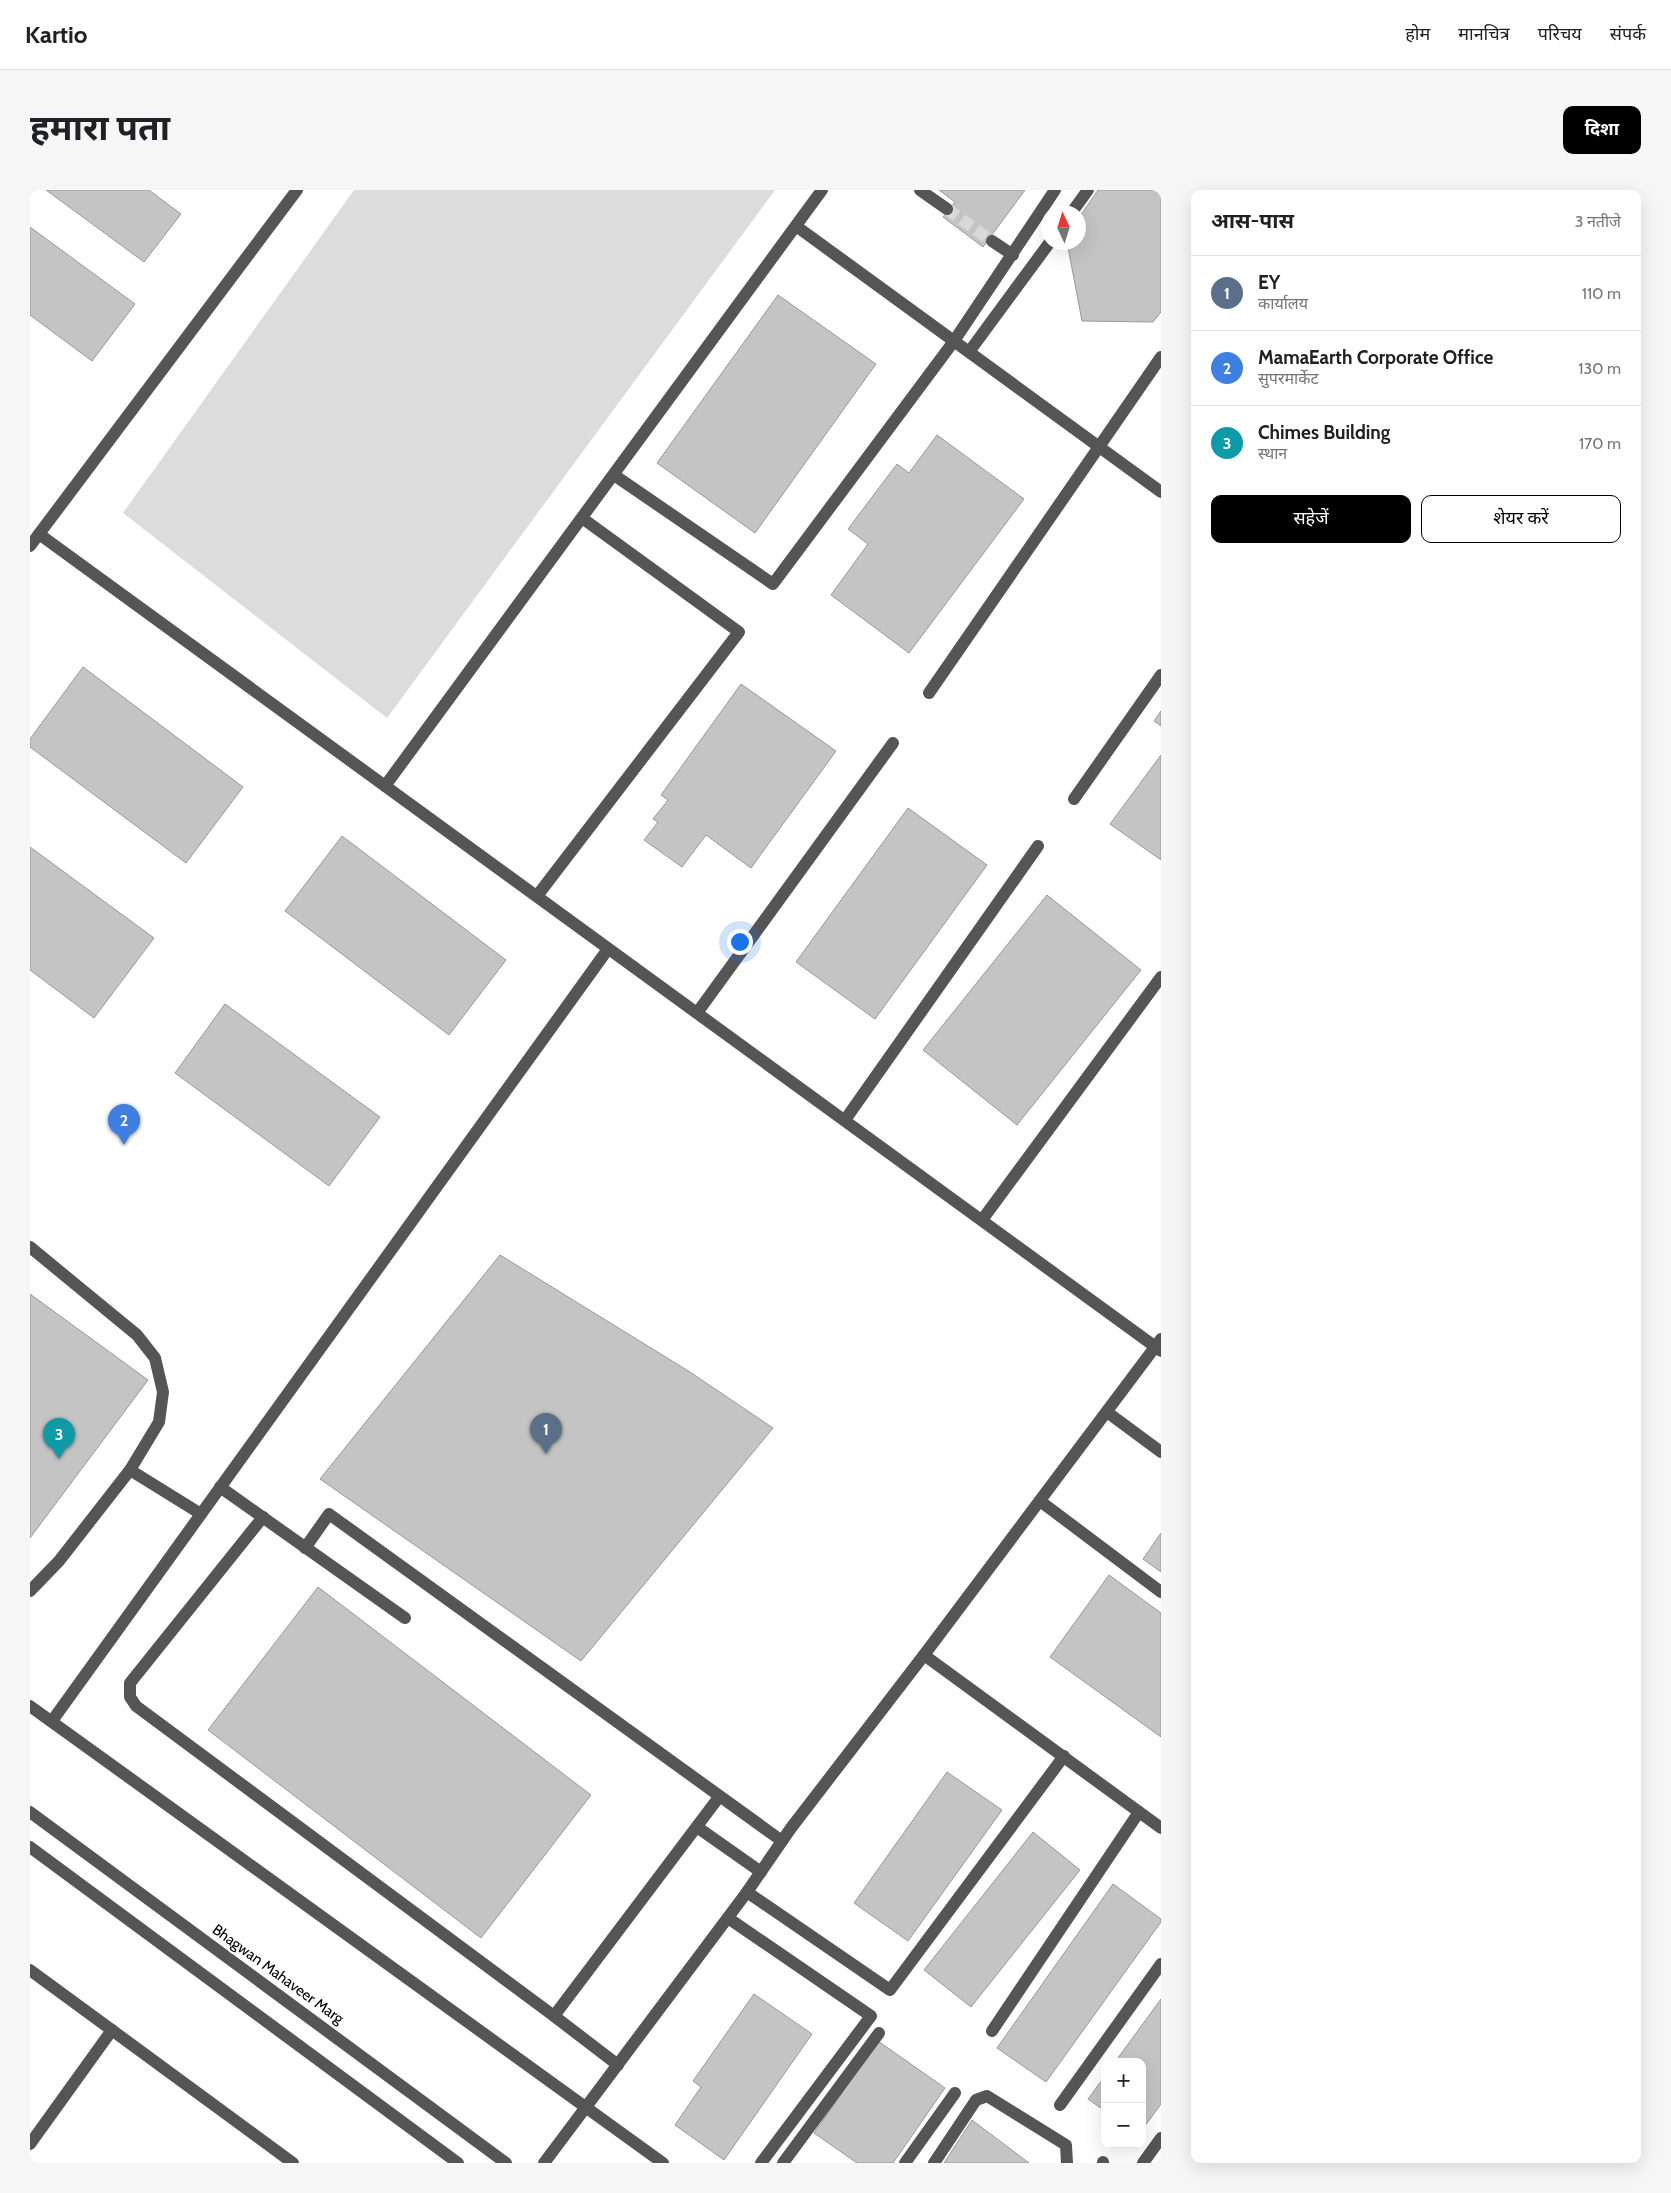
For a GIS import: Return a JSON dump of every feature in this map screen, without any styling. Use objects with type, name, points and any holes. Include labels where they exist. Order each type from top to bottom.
[{"type":"street","points":[[30,546],[297,190]]},
{"type":"street","points":[[385,786],[822,190]]},
{"type":"street","points":[[920,190],[947,209]]},
{"type":"street","points":[[614,475],[773,584],[954,341],[1056,190]]},
{"type":"street","points":[[1077,205],[1088,190]]},
{"type":"street","points":[[796,226],[1161,492]]},
{"type":"street","points":[[992,241],[1013,256]]},
{"type":"street","points":[[969,352],[1044,250]]},
{"type":"street","points":[[929,693],[1161,357]]},
{"type":"street","points":[[537,896],[739,632],[582,518]]},
{"type":"street","points":[[39,534],[982,1220],[1159,1345],[782,1841],[728,1918],[544,2163]]},
{"type":"street","points":[[1074,799],[1161,675]]},
{"type":"street","points":[[697,1013],[893,743]]},
{"type":"street","points":[[845,1120],[1038,846]]},
{"type":"street","points":[[52,1722],[608,948]]},
{"type":"street","points":[[982,1220],[1161,977]]},
{"type":"street","points":[[30,1247],[137,1335],[155,1358],[163,1392],[159,1422],[130,1470],[59,1561],[30,1591]]},
{"type":"street","points":[[1107,1412],[1161,1452]]},
{"type":"street","points":[[130,1470],[201,1514]]},
{"type":"street","points":[[220,1487],[405,1618]]},
{"type":"street","points":[[1040,1502],[1161,1592]]},
{"type":"street","points":[[305,1548],[329,1514],[782,1841]]},
{"type":"street","points":[[263,1518],[130,1683],[130,1696],[136,1706],[618,2065]]},
{"type":"street","points":[[924,1655],[1160,1826]]},
{"type":"street","points":[[30,1706],[663,2163]]},
{"type":"street","points":[[747,1892],[890,1990],[1064,1756]]},
{"type":"street","points":[[554,2016],[719,1797]]},
{"type":"street","name":"Bhagwan Mahaveer Marg","points":[[30,1812],[506,2163]]},
{"type":"street","points":[[992,2031],[1139,1812]]},
{"type":"street","points":[[697,1827],[761,1872]]},
{"type":"street","points":[[30,1847],[458,2163]]},
{"type":"street","points":[[728,1918],[870,2016],[761,2163]]},
{"type":"street","points":[[1060,2105],[1161,1964]]},
{"type":"street","points":[[30,1970],[293,2163]]},
{"type":"street","points":[[30,2144],[112,2030]]},
{"type":"street","points":[[783,2163],[879,2033]]},
{"type":"street","points":[[905,2163],[955,2093]]},
{"type":"street","points":[[934,2163],[976,2100],[987,2096],[1066,2145],[1067,2163]]},
{"type":"street","points":[[1143,2163],[1161,2138]]},
{"type":"shaded area","points":[[354,190],[775,190],[387,718],[123,513]]},
{"type":"building","points":[[46,190],[149,190],[181,214],[144,262]]},
{"type":"building","points":[[939,190],[1025,190],[983,247],[943,217],[955,202]]},
{"type":"building","points":[[1098,190],[1161,190],[1161,312],[1153,322],[1082,321],[1069,250],[1086,250],[1086,207]]},
{"type":"building","points":[[30,227],[135,304],[92,361],[30,315]]},
{"type":"building","points":[[778,295],[876,364],[755,533],[657,463]]},
{"type":"building","points":[[937,435],[1024,499],[909,653],[831,595],[868,544],[848,529],[897,464],[909,473]]},
{"type":"building","points":[[83,667],[243,787],[186,863],[30,747],[30,739]]},
{"type":"building","points":[[741,684],[836,751],[751,868],[706,835],[682,867],[644,840],[658,822],[653,819],[668,800],[661,795]]},
{"type":"building","points":[[1161,711],[1161,726],[1154,721]]},
{"type":"building","points":[[1161,755],[1161,860],[1110,824]]},
{"type":"building","points":[[908,808],[987,865],[875,1019],[796,962]]},
{"type":"building","points":[[342,836],[506,960],[449,1035],[285,911]]},
{"type":"building","points":[[30,847],[154,938],[94,1018],[30,970]]},
{"type":"building","points":[[1047,895],[1141,970],[1017,1125],[923,1050]]},
{"type":"building","points":[[225,1004],[380,1117],[329,1186],[175,1073]]},
{"type":"building","points":[[500,1255],[690,1372],[773,1428],[581,1661],[320,1479]]},
{"type":"building","points":[[30,1294],[148,1380],[30,1538]]},
{"type":"building","points":[[1161,1533],[1161,1572],[1143,1559]]},
{"type":"building","points":[[1109,1575],[1161,1613],[1161,1737],[1050,1657]]},
{"type":"building","points":[[318,1587],[591,1795],[481,1938],[208,1730]]},
{"type":"building","points":[[947,1772],[1002,1810],[908,1941],[854,1903]]},
{"type":"building","points":[[1033,1832],[1080,1870],[971,2007],[924,1970]]},
{"type":"building","points":[[1113,1884],[1161,1919],[1161,1922],[1046,2082],[997,2048]]},
{"type":"building","points":[[754,1994],[812,2034],[724,2160],[675,2125],[701,2087],[693,2081]]},
{"type":"building","points":[[1161,1999],[1161,2104],[1146,2125],[1146,2058],[1118,2058]]},
{"type":"building","points":[[878,2041],[945,2088],[893,2163],[857,2163],[814,2133]]},
{"type":"building","points":[[1101,2081],[1101,2108],[1088,2099]]},
{"type":"building","points":[[972,2120],[1029,2163],[944,2163]]},
{"type":"tunnel","points":[[947,209],[992,241]]},
{"type":"place","name":"MamaEarth Corporate Office","points":[[124,1145]]},
{"type":"place","name":"EY","points":[[546,1454]]},
{"type":"place","name":"Chimes Building","points":[[59,1459]]}]
